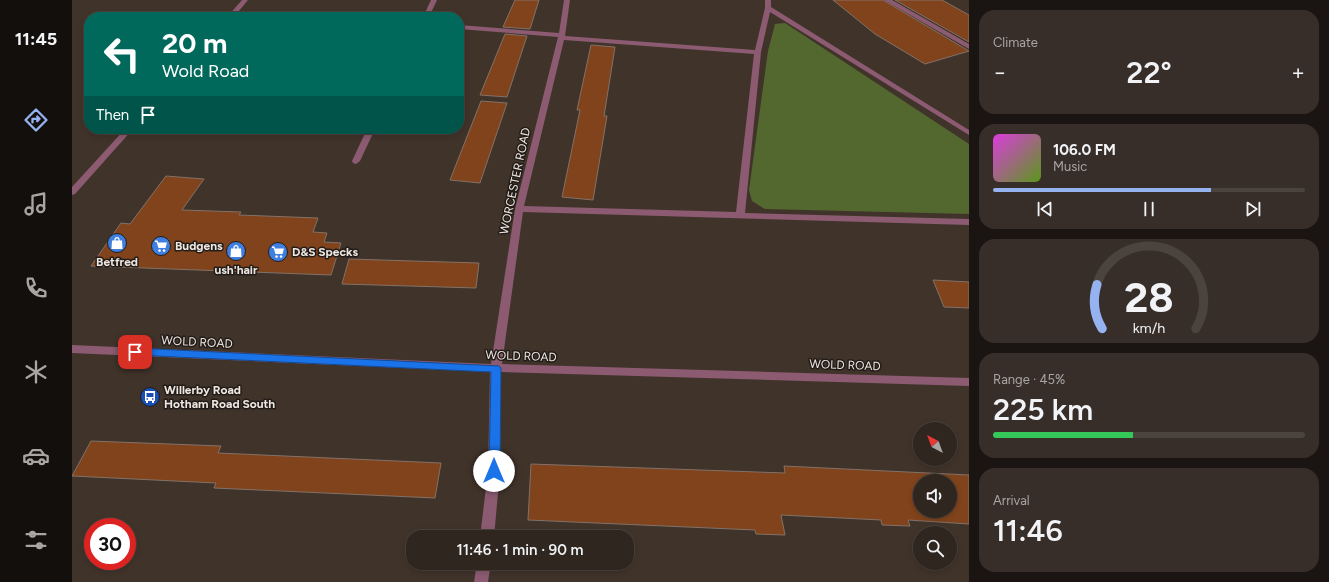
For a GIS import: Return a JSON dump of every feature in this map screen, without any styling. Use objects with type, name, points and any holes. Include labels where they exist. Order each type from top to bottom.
[{"type":"street","points":[[234,12],[245,0]]},
{"type":"street","points":[[428,12],[434,0]]},
{"type":"street","name":"WORCESTER ROAD","points":[[488,530],[494,471],[496,368],[519,209],[562,36],[567,0]]},
{"type":"street","points":[[887,0],[969,47]]},
{"type":"street","points":[[740,216],[758,52],[768,4],[902,92],[969,133]]},
{"type":"street","points":[[464,27],[758,52]]},
{"type":"street","points":[[72,192],[124,134]]},
{"type":"street","points":[[356,161],[370,134]]},
{"type":"street","points":[[519,209],[969,222]]},
{"type":"street","name":"WOLD ROAD","points":[[72,349],[496,368],[969,382]]},
{"type":"street","points":[[481,582],[483,570]]},
{"type":"green space","points":[[785,23],[969,144],[969,214],[765,209],[752,201],[749,190],[768,51],[775,24]]},
{"type":"building","points":[[515,0],[539,0],[530,29],[503,27]]},
{"type":"building","points":[[833,0],[883,0],[969,51],[925,64],[875,34]]},
{"type":"building","points":[[895,0],[942,0],[969,15],[969,42]]},
{"type":"building","points":[[505,34],[527,36],[507,97],[480,95]]},
{"type":"building","points":[[591,45],[615,47],[604,116],[607,116],[593,200],[562,197],[580,110],[577,110]]},
{"type":"building","points":[[481,101],[507,103],[480,183],[450,180]]},
{"type":"building","points":[[166,176],[204,179],[182,210],[241,212],[239,215],[318,218],[313,232],[327,233],[324,242],[341,243],[331,275],[91,266],[121,223],[130,224]]},
{"type":"building","points":[[349,259],[479,263],[476,288],[342,284]]},
{"type":"building","points":[[933,280],[969,282],[969,308],[944,307]]},
{"type":"building","points":[[91,441],[221,446],[218,453],[441,463],[435,498],[214,488],[216,483],[72,476]]},
{"type":"building","points":[[531,464],[785,473],[784,466],[948,474],[913,474],[913,518],[957,518],[957,474],[969,475],[969,524],[908,520],[910,526],[882,525],[881,520],[781,515],[785,535],[756,534],[755,530],[528,520]]},
{"type":"place","name":"Betfred","points":[[117,243]]},
{"type":"place","name":"Budgens","points":[[161,246]]},
{"type":"place","name":"ush'hair","points":[[236,251]]},
{"type":"place","name":"D&S Specks","points":[[278,252]]},
{"type":"place","name":"Willerby Road Hotham Road South","points":[[150,397]]},
{"type":"route","points":[[135,352],[496,368],[494,471]]}]
